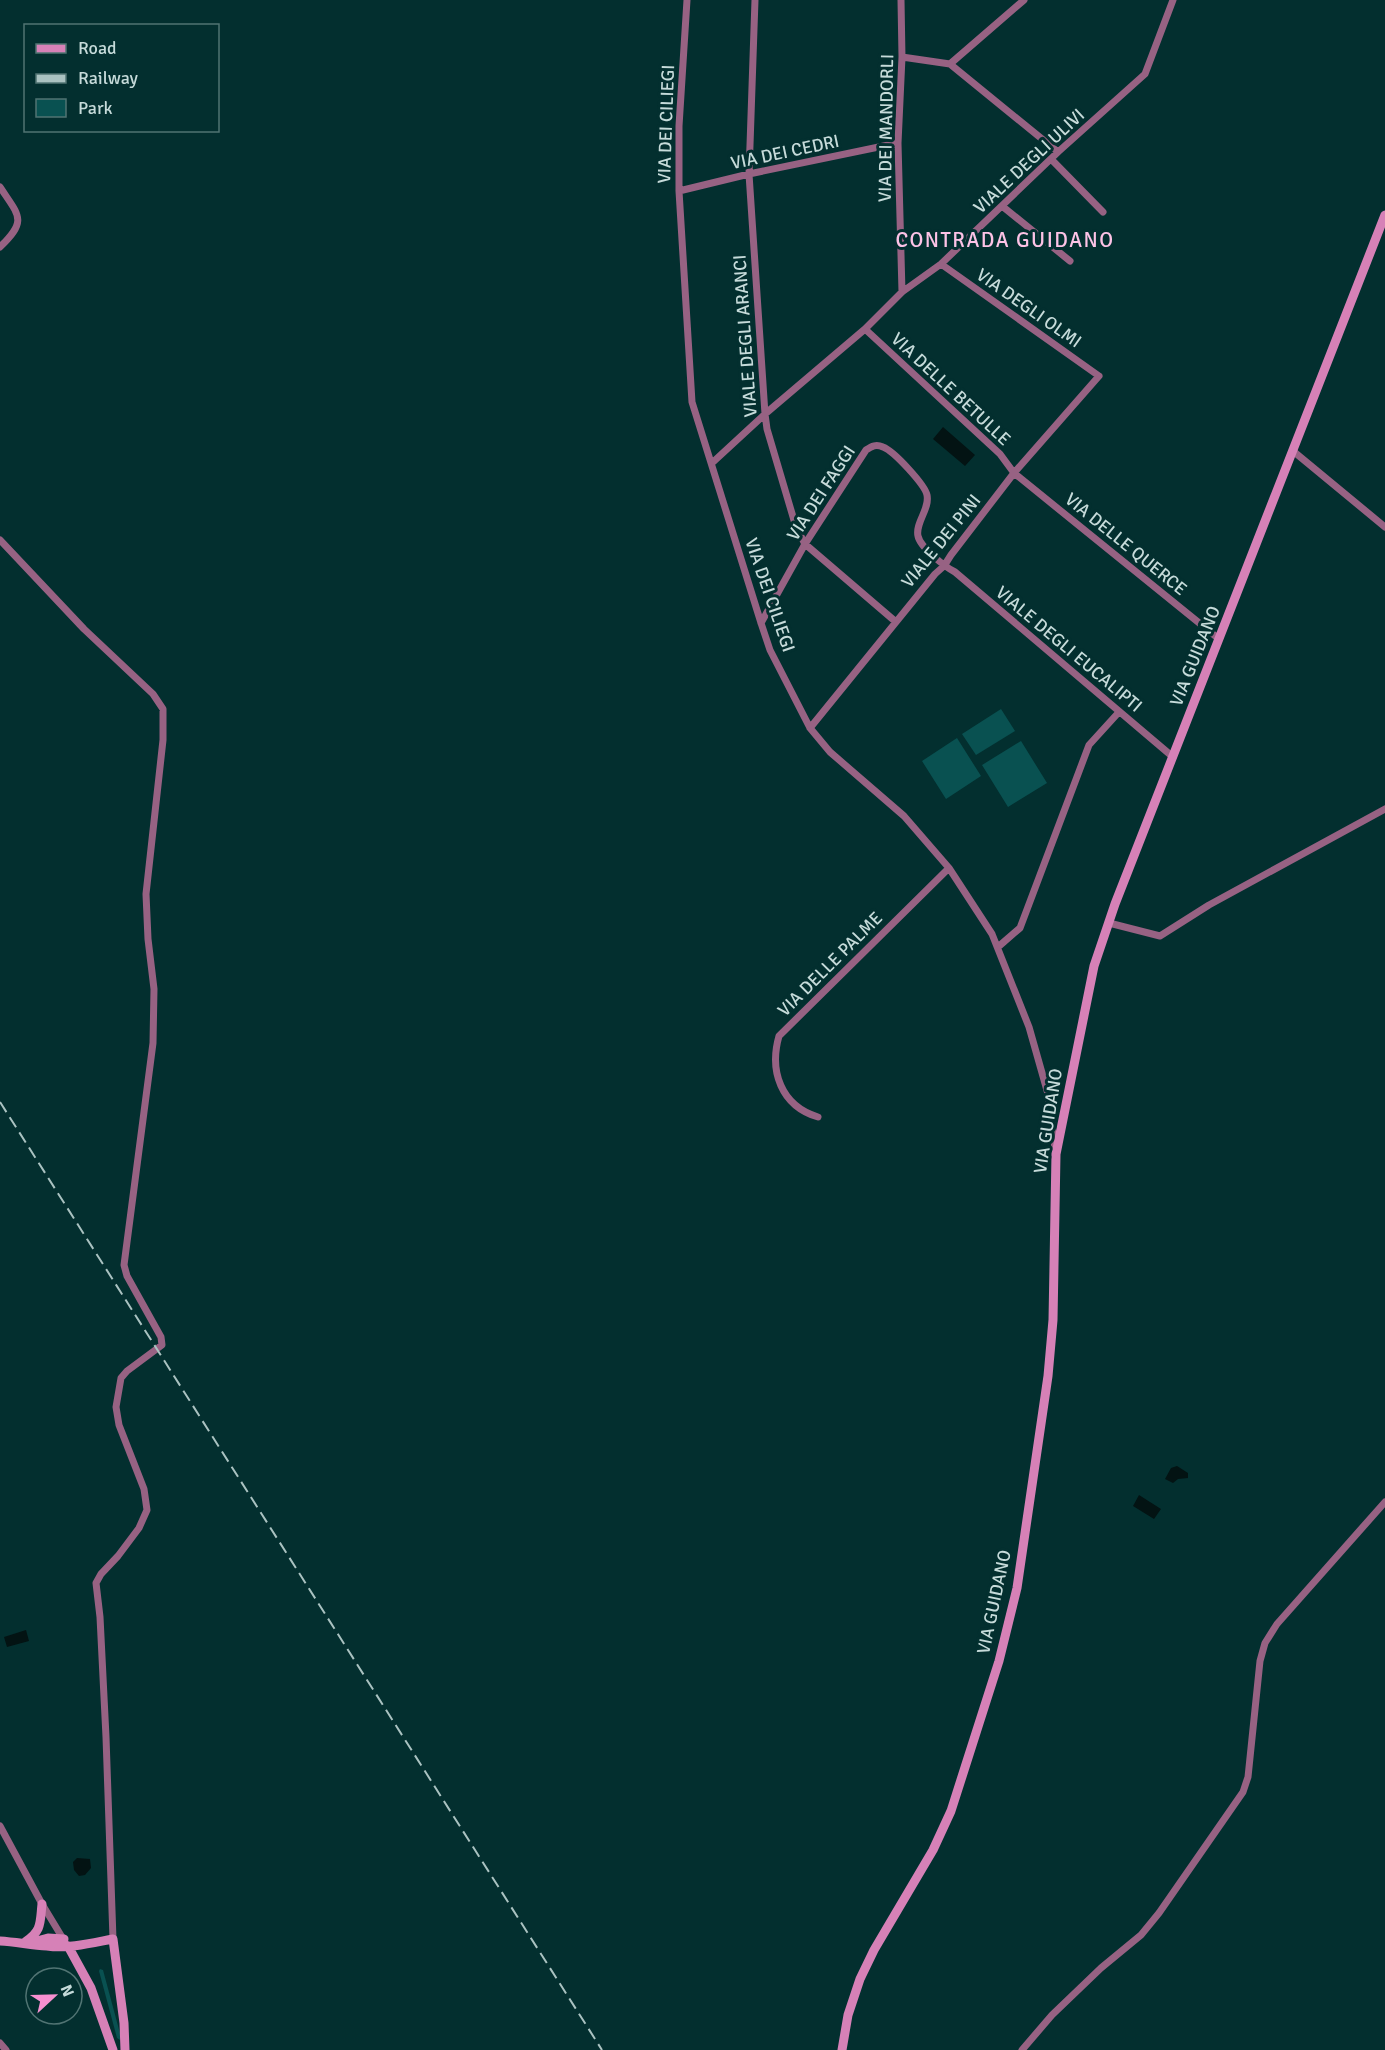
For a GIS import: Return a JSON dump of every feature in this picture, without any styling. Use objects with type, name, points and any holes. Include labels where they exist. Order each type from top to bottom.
[{"type":"main road","name":"VIA GUIDANO","points":[[842,2050],[848,2015],[860,1979],[933,1850],[951,1811],[999,1661],[1014,1599],[1048,1376],[1053,1320],[1056,1154],[1094,966],[1173,757],[1385,215]]},
{"type":"main road","points":[[28,1943],[39,1928],[42,1904]]},
{"type":"main road","points":[[0,1941],[28,1943],[48,1938],[66,1943],[113,1939],[124,2023],[125,2050]]},
{"type":"main road","points":[[66,1943],[91,1988],[112,2050]]},
{"type":"street","name":"VIA DEI CILIEGI","points":[[687,0],[679,126],[679,192],[692,402],[761,623],[770,650],[810,728],[830,752],[904,816],[949,868],[992,934],[1029,1027],[1048,1094],[1056,1154]]},
{"type":"street","name":"VIALE DEGLI ARANCI","points":[[755,0],[749,174],[767,429],[796,527],[805,544],[896,622]]},
{"type":"street","name":"VIA DEI MANDORLI","points":[[901,0],[903,57],[898,143],[902,292]]},
{"type":"street","points":[[950,64],[1024,0]]},
{"type":"street","name":"VIALE DEGLI ULIVI","points":[[712,463],[765,414],[865,329],[902,292],[941,264],[1058,152],[1145,74],[1173,0]]},
{"type":"street","points":[[903,57],[950,64],[1058,152]]},
{"type":"street","name":"VIA DEI CEDRI","points":[[679,192],[749,174],[898,143]]},
{"type":"street","points":[[1051,159],[1103,212]]},
{"type":"street","points":[[0,186],[16,211],[18,222],[16,232],[0,247]]},
{"type":"street","points":[[1002,206],[1070,261]]},
{"type":"street","name":"VIA DEGLI OLMI","points":[[941,264],[1099,376]]},
{"type":"street","name":"VIA DELLE BETULLE","points":[[865,329],[1000,454],[1014,473]]},
{"type":"street","name":"VIALE DEI PINI","points":[[810,728],[935,574],[944,566],[1014,473],[1099,376]]},
{"type":"street","name":"VIA DEI FAGGI","points":[[761,623],[805,544],[866,450],[874,445]]},
{"type":"street","name":"VIALE DEGLI EUCALIPTI","points":[[874,445],[882,446],[891,452],[924,487],[927,497],[918,538],[944,566],[955,572],[1173,757]]},
{"type":"street","points":[[1293,451],[1385,527]]},
{"type":"street","name":"VIA DELLE QUERCE","points":[[1014,473],[1219,639]]},
{"type":"street","points":[[0,540],[84,629],[153,694],[163,710],[163,740],[146,894],[154,989],[153,1043],[124,1265],[127,1276],[161,1337],[162,1345],[121,1378],[116,1407],[119,1425],[144,1489],[147,1510],[139,1528],[96,1583],[107,1749],[113,1939]]},
{"type":"street","points":[[998,947],[1020,928],[1089,746],[1119,712]]},
{"type":"street","points":[[1109,923],[1160,936],[1209,905],[1385,809]]},
{"type":"street","name":"VIA DELLE PALME","points":[[818,1117],[798,1108],[788,1098],[779,1082],[776,1046],[779,1036],[949,868]]},
{"type":"street","points":[[1022,2050],[1052,2015],[1101,1968],[1141,1935],[1159,1913],[1243,1792],[1248,1777],[1256,1688],[1265,1643],[1277,1624],[1385,1502]]},
{"type":"street","points":[[0,1826],[66,1943]]},
{"type":"street","points":[[0,2043],[6,2050]]},
{"type":"green space","points":[[1001,709],[1015,731],[976,755],[962,734]]},
{"type":"green space","points":[[957,738],[981,776],[946,799],[922,761]]},
{"type":"green space","points":[[1021,741],[1047,783],[1008,807],[982,765]]},
{"type":"green space","points":[[100,1969],[103,1970],[120,2040],[117,2038]]},
{"type":"shaded area","points":[[943,427],[975,455],[965,466],[933,439]]},
{"type":"shaded area","points":[[1177,1466],[1188,1473],[1188,1478],[1178,1479],[1173,1483],[1165,1479],[1171,1468]]},
{"type":"shaded area","points":[[1139,1495],[1161,1509],[1154,1519],[1133,1506]]},
{"type":"shaded area","points":[[26,1630],[29,1641],[7,1647],[4,1637]]},
{"type":"shaded area","points":[[77,1858],[90,1859],[91,1868],[85,1875],[79,1876],[74,1870],[73,1862]]},
{"type":"railway","points":[[0,1102],[602,2050]]},
{"type":"district","name":"CONTRADA GUIDANO","points":[[1005,240]]}]
